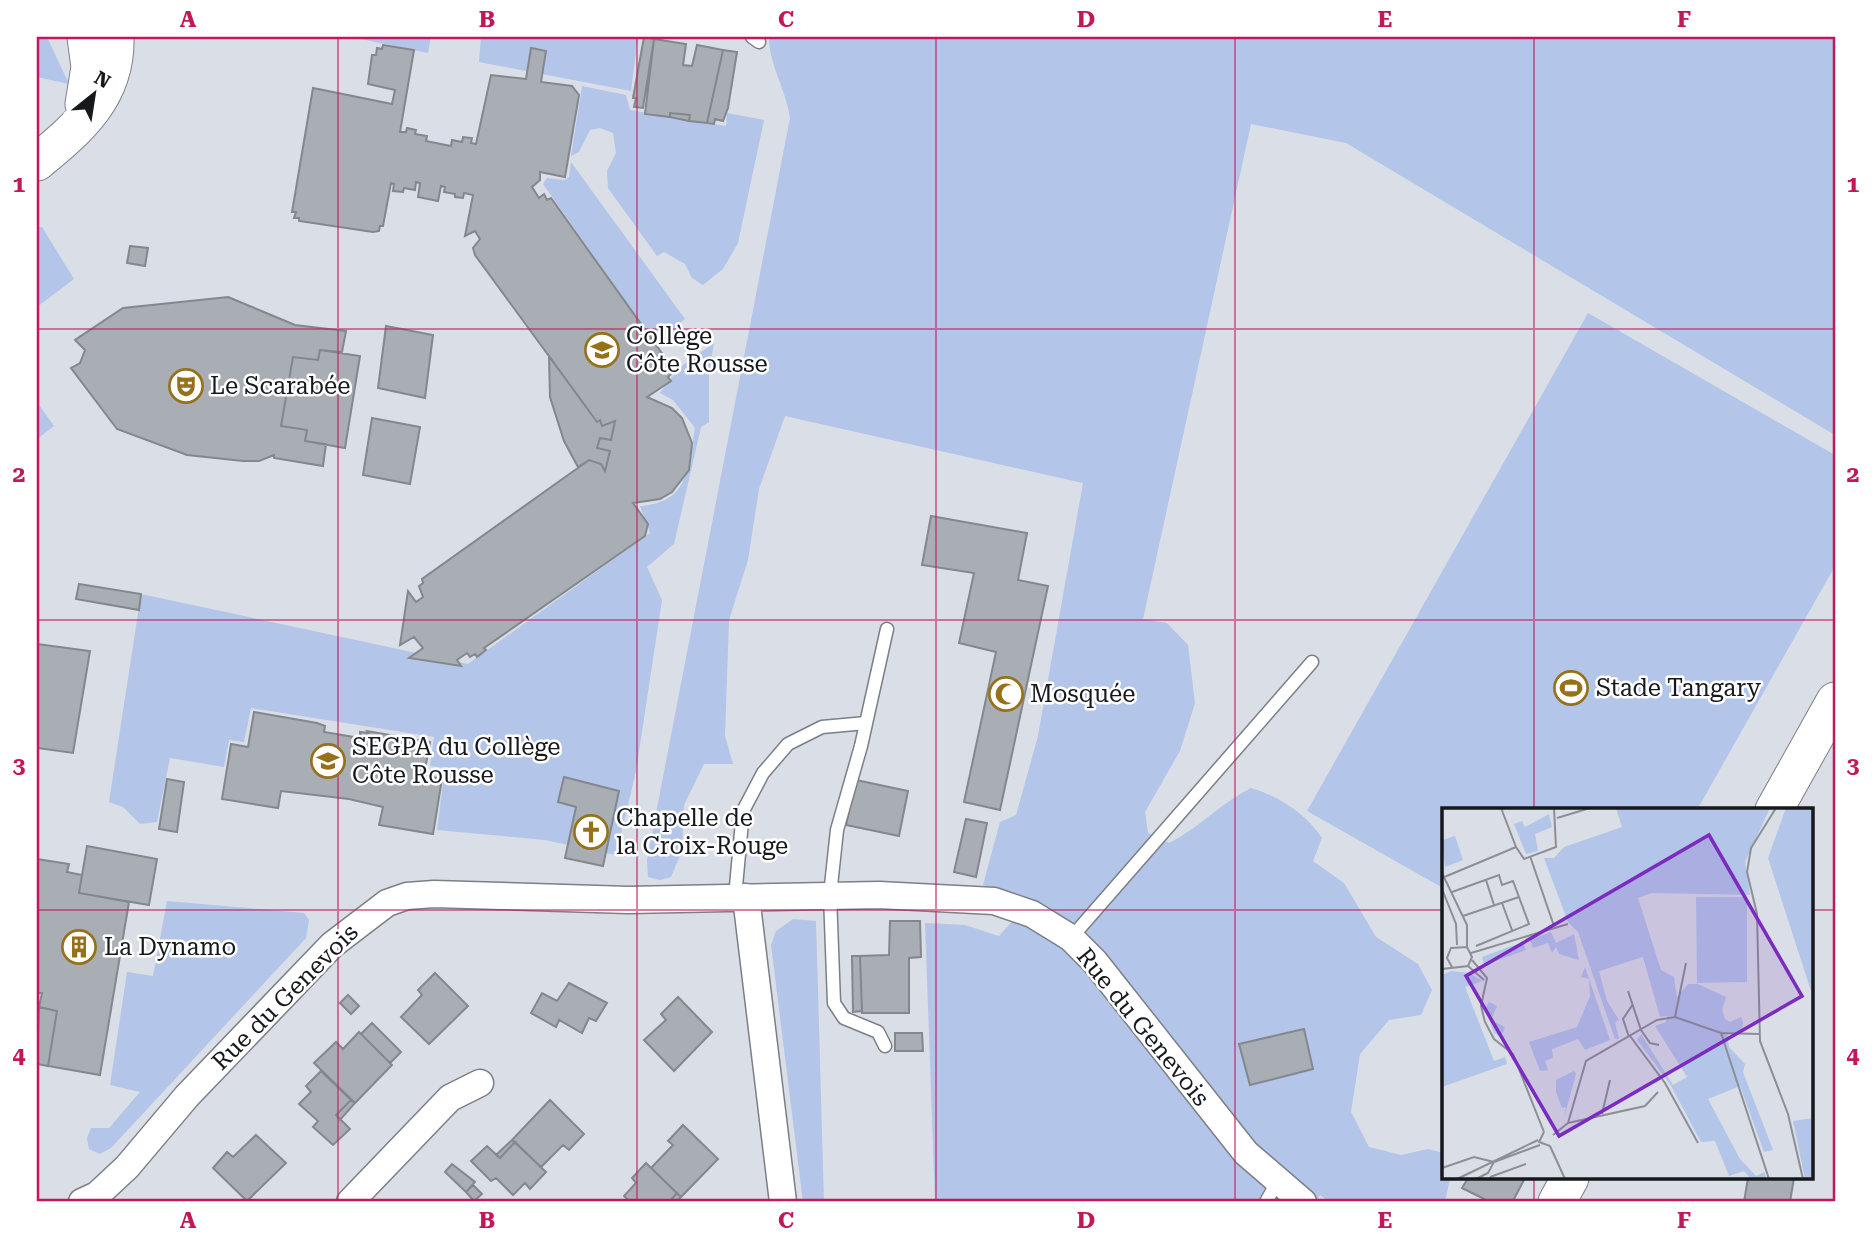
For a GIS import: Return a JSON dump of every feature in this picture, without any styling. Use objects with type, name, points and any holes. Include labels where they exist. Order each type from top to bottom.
[{"type":"main road","points":[[82,122],[90,67],[86,37]]},
{"type":"main road","points":[[37,162],[99,103],[109,81],[114,37]]},
{"type":"main road","points":[[1775,808],[1835,701]]},
{"type":"main road","points":[[1557,1202],[1569,1180]]},
{"type":"street","name":"Rue du Genevois","points":[[95,1200],[127,1167],[187,1096],[332,945],[387,903],[407,896],[433,894],[628,900],[830,895],[943,897],[994,901],[1032,914],[1071,938],[1095,962],[1246,1153],[1272,1192],[1303,1202]]},
{"type":"street","points":[[741,897],[783,1202]]},
{"type":"street","points":[[350,1202],[450,1098],[480,1083]]},
{"type":"lane","points":[[886,1046],[878,1032],[844,1017],[834,1003],[830,895],[837,831],[866,723],[887,629]]},
{"type":"lane","points":[[1071,938],[1312,662]]},
{"type":"lane","points":[[741,897],[743,811],[763,773],[789,744],[821,727],[866,723]]},
{"type":"shaded area","points":[[37,37],[47,37],[69,84],[37,77]]},
{"type":"shaded area","points":[[352,37],[431,37],[428,53]]},
{"type":"shaded area","points":[[481,37],[638,37],[631,91],[479,62]]},
{"type":"shaded area","points":[[769,37],[1835,37],[1835,435],[1346,143],[1251,124],[1143,619],[1167,623],[1188,645],[1195,703],[1180,751],[1145,812],[1148,833],[1169,843],[1251,788],[1291,807],[1316,829],[1322,838],[1313,861],[1344,883],[1376,937],[1418,964],[1432,990],[1421,1015],[1389,1020],[1360,1054],[1351,1112],[1369,1147],[1401,1155],[1428,1149],[1442,1153],[1442,1180],[1450,1180],[1445,1202],[1330,1202],[1320,1195],[1316,1202],[935,1202],[925,923],[965,925],[999,936],[1024,903],[1021,895],[983,885],[1000,822],[1016,815],[1038,736],[1083,483],[785,416],[759,489],[748,560],[729,620],[725,736],[733,764],[704,764],[684,805],[682,851],[671,877],[660,880],[648,877],[647,860],[790,118]]},
{"type":"shaded area","points":[[582,86],[626,95],[630,110],[726,126],[727,113],[764,120],[738,243],[723,269],[703,285],[692,278],[685,264],[664,252],[657,256],[608,188],[607,171],[616,153],[613,133],[600,128],[590,130],[579,152],[571,156]]},
{"type":"shaded area","points":[[571,162],[685,319],[655,343],[543,184],[547,178],[564,180],[569,177]]},
{"type":"shaded area","points":[[37,227],[42,227],[74,279],[37,307]]},
{"type":"shaded area","name":"Stade Tangary","points":[[1588,313],[1835,455],[1835,566],[1698,808],[1442,808],[1442,887],[1307,811]]},
{"type":"shaded area","points":[[714,343],[709,372],[709,422],[701,427],[674,544],[647,567],[662,600],[636,771],[616,855],[545,840],[437,830],[445,768],[430,766],[434,737],[251,708],[244,742],[229,740],[224,767],[170,758],[157,822],[140,824],[123,807],[109,802],[141,594],[468,664],[650,533],[640,506],[656,503],[677,491],[687,469],[695,428],[673,400],[660,393],[679,368]]},
{"type":"shaded area","points":[[37,402],[54,426],[37,439]]},
{"type":"shaded area","points":[[167,901],[304,913],[309,920],[306,938],[111,1148],[100,1154],[89,1149],[87,1138],[91,1128],[109,1128],[140,1092],[110,1085],[127,972],[153,976]]},
{"type":"shaded area","points":[[793,919],[816,921],[824,1202],[803,1202],[771,945],[776,931]]},
{"type":"building","points":[[644,37],[654,39],[643,108],[634,107],[636,98],[633,98]]},
{"type":"building","points":[[654,39],[686,44],[683,65],[692,66],[697,45],[723,50],[707,123],[689,121],[690,115],[670,113],[670,117],[645,114]]},
{"type":"building","name":"Collège Côte Rousse","points":[[383,45],[414,50],[400,132],[406,132],[407,128],[416,130],[415,134],[427,136],[426,141],[451,146],[452,140],[462,142],[463,137],[472,138],[471,143],[476,144],[491,75],[526,79],[531,48],[546,51],[541,82],[572,86],[579,95],[565,177],[540,172],[540,180],[532,187],[539,198],[544,194],[547,200],[551,198],[671,366],[672,373],[668,377],[671,381],[647,397],[672,408],[682,418],[692,443],[689,470],[672,492],[660,499],[633,503],[648,524],[645,536],[484,648],[486,650],[477,657],[475,654],[470,657],[467,653],[457,660],[461,666],[409,658],[423,648],[414,637],[400,645],[408,591],[416,602],[423,597],[419,586],[423,583],[422,579],[589,460],[601,464],[605,471],[610,451],[597,448],[600,438],[611,440],[615,421],[602,426],[600,420],[597,422],[475,255],[473,248],[480,239],[475,231],[465,236],[473,195],[464,193],[463,198],[455,197],[455,194],[444,192],[445,187],[441,186],[438,201],[418,197],[420,183],[416,182],[415,190],[404,188],[403,192],[393,191],[394,184],[391,183],[383,226],[380,226],[379,231],[373,232],[294,218],[296,212],[292,212],[313,88],[392,104],[395,90],[368,84],[372,55],[376,55],[377,48],[382,49]]},
{"type":"building","points":[[723,50],[737,52],[728,108],[723,121],[715,119],[714,124],[707,123]]},
{"type":"building","points":[[670,113],[690,115],[689,121],[670,117]]},
{"type":"building","points":[[130,246],[148,248],[145,266],[127,263]]},
{"type":"building","name":"Le Scarabée","points":[[228,297],[295,325],[346,331],[342,352],[320,350],[318,360],[293,357],[281,426],[307,430],[305,441],[326,444],[323,466],[274,458],[274,455],[259,461],[243,461],[187,455],[117,429],[71,368],[80,363],[85,350],[75,340],[123,308]]},
{"type":"building","points":[[386,326],[433,335],[425,398],[378,388]]},
{"type":"building","points":[[320,350],[360,356],[345,448],[305,441],[307,430],[281,426],[293,357],[318,360]]},
{"type":"building","points":[[549,356],[597,422],[600,420],[602,426],[615,421],[611,440],[600,438],[597,448],[610,451],[605,471],[601,464],[589,460],[578,467],[564,441],[550,397]]},
{"type":"building","points":[[372,418],[420,427],[410,484],[363,475]]},
{"type":"building","name":"Mosquée","points":[[931,516],[1027,533],[1018,580],[1048,586],[1000,810],[964,802],[996,652],[959,643],[974,573],[922,565]]},
{"type":"building","points":[[79,584],[141,594],[139,610],[76,599]]},
{"type":"building","points":[[37,644],[90,651],[73,753],[37,748]]},
{"type":"building","name":"SEGPA du Collège Côte Rousse","points":[[254,712],[317,723],[325,726],[324,732],[360,738],[360,732],[368,733],[367,731],[430,742],[424,775],[442,779],[433,834],[379,825],[383,807],[349,799],[281,791],[278,808],[222,799],[231,744],[248,747]]},
{"type":"building","name":"Chapelle de la Croix-Rouge","points":[[564,777],[619,791],[603,866],[565,858],[576,807],[558,802]]},
{"type":"building","points":[[167,779],[184,782],[177,832],[159,829]]},
{"type":"building","points":[[856,780],[908,791],[899,836],[846,825]]},
{"type":"building","points":[[966,819],[987,823],[976,877],[954,872]]},
{"type":"building","points":[[87,846],[157,859],[149,905],[79,893]]},
{"type":"building","name":"La Dynamo","points":[[37,859],[69,864],[67,872],[82,875],[79,893],[129,902],[100,1075],[48,1066],[57,1011],[39,1007],[42,993],[37,993]]},
{"type":"building","points":[[890,921],[920,921],[921,957],[909,958],[909,1013],[862,1013],[860,956],[889,955]]},
{"type":"building","points":[[852,956],[860,956],[862,1011],[853,1012]]},
{"type":"building","points":[[435,973],[468,1006],[429,1044],[401,1017],[422,995],[418,990]]},
{"type":"building","points":[[569,983],[607,1003],[596,1021],[589,1018],[582,1033],[559,1020],[556,1027],[531,1013],[542,993],[557,1001]]},
{"type":"building","points":[[348,995],[359,1006],[351,1014],[340,1003]]},
{"type":"building","points":[[678,997],[712,1032],[674,1071],[644,1040],[666,1020],[661,1014]]},
{"type":"building","points":[[39,1007],[57,1011],[48,1066],[37,1064]]},
{"type":"building","points":[[372,1023],[401,1052],[390,1063],[361,1034]]},
{"type":"building","points":[[1304,1029],[1313,1069],[1250,1085],[1239,1044]]},
{"type":"building","points":[[359,1032],[392,1065],[355,1103],[314,1063],[336,1042],[343,1049]]},
{"type":"building","points":[[895,1033],[922,1033],[923,1051],[895,1051]]},
{"type":"building","points":[[321,1071],[351,1100],[336,1115],[350,1129],[333,1145],[313,1127],[318,1121],[299,1104],[311,1092],[306,1086]]},
{"type":"building","points":[[351,1100],[355,1103],[340,1120],[336,1115]]},
{"type":"building","points":[[550,1100],[584,1134],[569,1150],[563,1145],[541,1167],[512,1140]]},
{"type":"building","points":[[683,1125],[718,1159],[681,1197],[651,1168],[673,1145],[668,1141]]},
{"type":"building","points":[[256,1135],[286,1163],[247,1201],[213,1168],[227,1152],[233,1157]]},
{"type":"building","points":[[512,1140],[515,1142],[500,1158],[496,1155]]},
{"type":"building","points":[[515,1142],[546,1172],[530,1189],[525,1183],[513,1195],[496,1178],[491,1181],[471,1161],[487,1146],[500,1158]]},
{"type":"building","points":[[646,1163],[677,1193],[669,1202],[630,1202],[624,1196],[636,1183],[632,1178]]},
{"type":"building","points":[[452,1164],[475,1182],[466,1192],[445,1172]]},
{"type":"building","points":[[1467,1180],[1524,1180],[1514,1199],[1519,1202],[1490,1202],[1462,1188]]},
{"type":"building","points":[[1748,1180],[1794,1180],[1790,1202],[1744,1202]]},
{"type":"building","points":[[473,1185],[482,1194],[474,1201],[466,1192]]},
{"type":"building","points":[[677,1193],[681,1197],[676,1202],[669,1202]]},
{"type":"place","name":"Collège Côte Rousse","points":[[602,350]]},
{"type":"place","name":"Le Scarabée","points":[[186,386]]},
{"type":"place","name":"Stade Tangary","points":[[1571,688]]},
{"type":"place","name":"Mosquée","points":[[1006,694]]},
{"type":"place","name":"SEGPA du Collège Côte Rousse","points":[[328,761]]},
{"type":"place","name":"Chapelle de la Croix-Rouge","points":[[591,832]]},
{"type":"place","name":"La Dynamo","points":[[79,947]]}]
